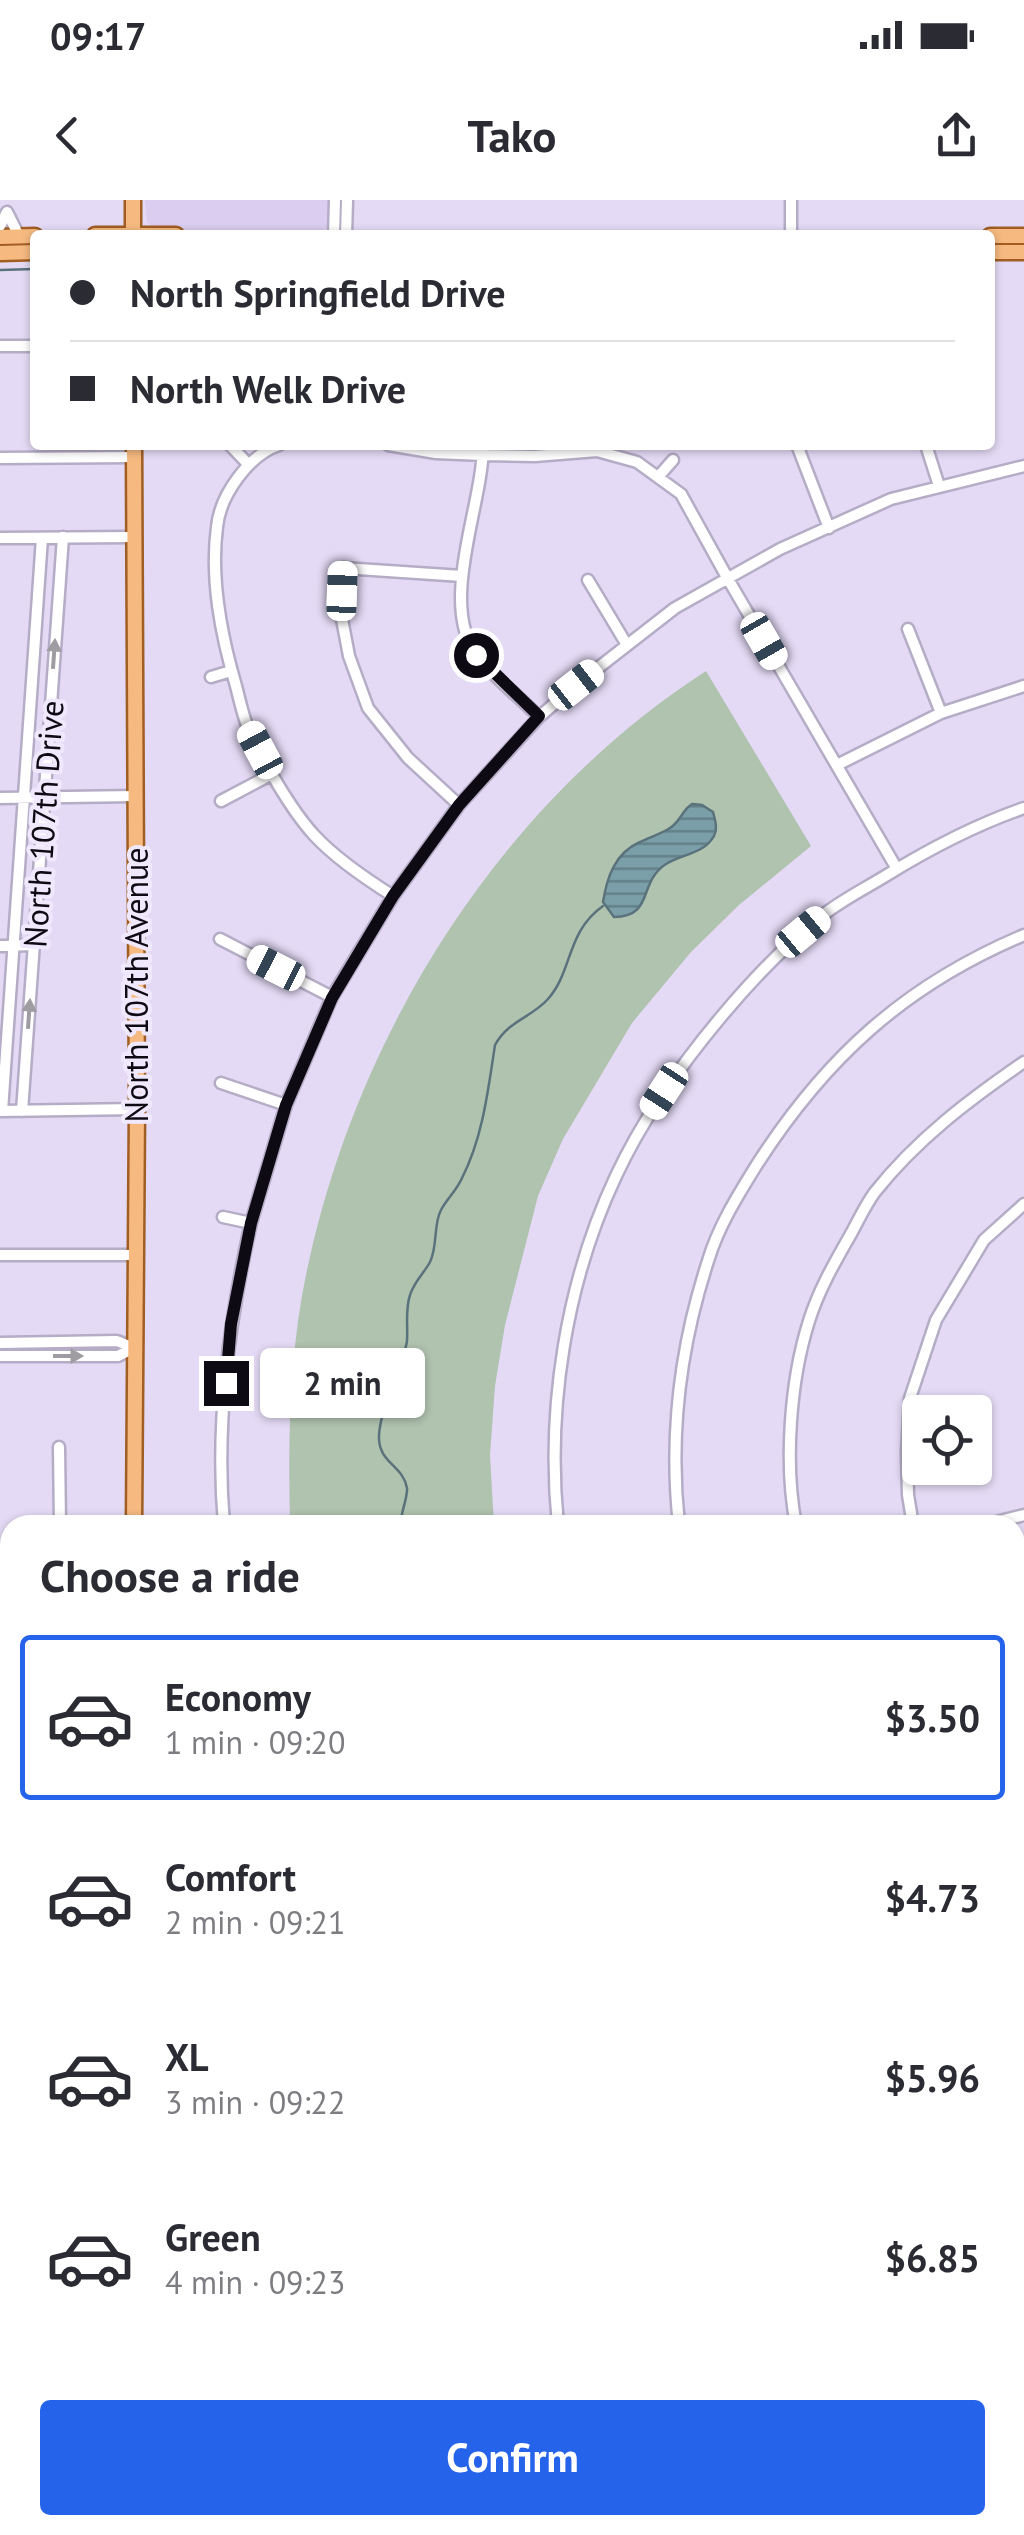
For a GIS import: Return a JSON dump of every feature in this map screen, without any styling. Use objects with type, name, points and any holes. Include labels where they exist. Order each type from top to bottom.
[{"type":"main road","points":[[133,200],[133,230]]},
{"type":"main road","points":[[0,237],[27,236]]},
{"type":"main road","points":[[995,236],[1024,236]]},
{"type":"main road","points":[[0,252],[30,252]]},
{"type":"main road","points":[[995,252],[1024,252]]},
{"type":"main road","name":"North 107th Avenue","points":[[134,451],[134,1515]]},
{"type":"street","points":[[334,230],[336,200]]},
{"type":"street","points":[[346,230],[347,200]]},
{"type":"street","points":[[791,200],[791,230]]},
{"type":"street","points":[[0,226],[8,206]]},
{"type":"street","points":[[8,206],[27,236]]},
{"type":"street","points":[[0,346],[30,346]]},
{"type":"street","points":[[235,450],[248,464]]},
{"type":"street","points":[[267,450],[248,464],[230,490],[217,523],[216,581],[223,642],[247,727],[272,774],[314,835],[393,896]]},
{"type":"street","points":[[422,450],[483,450],[535,456],[597,451],[638,462],[681,494],[897,868]]},
{"type":"street","points":[[483,450],[462,576],[461,617],[476,655],[539,716]]},
{"type":"street","points":[[800,450],[828,528]]},
{"type":"street","points":[[928,450],[939,486]]},
{"type":"street","points":[[0,458],[134,451]]},
{"type":"street","points":[[658,477],[673,460]]},
{"type":"street","points":[[223,1515],[223,1413],[231,1324],[251,1223],[286,1105],[332,998],[393,896],[459,805],[539,716],[675,608],[780,549],[891,500],[1024,466]]},
{"type":"street","points":[[0,538],[134,537]]},
{"type":"street","name":"North 107th Drive","points":[[1,1111],[6,946],[24,798],[42,538]]},
{"type":"street","name":"North 107th Drive","points":[[22,1111],[63,538]]},
{"type":"street","points":[[459,805],[408,758],[368,708],[349,656],[340,614],[343,568],[462,576]]},
{"type":"street","points":[[588,580],[627,645]]},
{"type":"street","points":[[908,629],[941,713]]},
{"type":"street","points":[[210,677],[232,671]]},
{"type":"street","points":[[837,765],[941,713],[1024,686]]},
{"type":"street","points":[[221,801],[272,774]]},
{"type":"street","points":[[0,798],[135,796]]},
{"type":"street","points":[[557,1515],[554,1480],[557,1405],[579,1281],[616,1176],[643,1123],[686,1058],[737,997],[826,912],[941,842],[1024,808]]},
{"type":"street","points":[[677,1515],[674,1438],[679,1382],[708,1258],[736,1198],[773,1139],[818,1080],[871,1027],[934,981],[1024,936]]},
{"type":"street","points":[[220,940],[332,998]]},
{"type":"street","points":[[6,946],[34,945]]},
{"type":"street","points":[[794,1515],[791,1462],[798,1369],[809,1320],[831,1268],[873,1194],[922,1140],[964,1104],[1024,1062]]},
{"type":"street","points":[[221,1083],[286,1105]]},
{"type":"street","points":[[1,1111],[136,1109]]},
{"type":"street","points":[[911,1515],[906,1452],[910,1398],[936,1320],[984,1240],[1024,1204]]},
{"type":"street","points":[[223,1216],[251,1223]]},
{"type":"street","points":[[0,1256],[135,1256]]},
{"type":"street","points":[[0,1342],[117,1341],[134,1348]]},
{"type":"street","points":[[0,1356],[118,1356],[134,1348]]},
{"type":"street","points":[[59,1447],[60,1515]]},
{"type":"shaded area","points":[[145,200],[330,200],[329,226],[324,230],[156,230],[147,222]]},
{"type":"shaded area","points":[[706,671],[811,846],[739,905],[691,952],[632,1023],[563,1139],[538,1196],[505,1325],[490,1455],[493,1515],[290,1515],[291,1392],[302,1294],[333,1174],[364,1088],[404,1006],[451,927],[505,853],[566,785],[633,724]]},
{"type":"shaded area","points":[[692,804],[713,812],[716,827],[710,842],[666,864],[651,880],[641,905],[627,915],[614,917],[603,902],[618,859],[631,847],[670,828]]},
{"type":"waterway","points":[[0,270],[30,269]]},
{"type":"waterway","points":[[402,1515],[405,1480],[382,1452],[379,1436],[407,1344],[410,1295],[432,1256],[441,1210],[460,1182],[475,1146],[495,1045],[507,1030],[548,999],[582,928],[603,906]]},
{"type":"route","points":[[226,1383],[240,1271],[270,1153],[332,998],[393,896],[459,805],[539,716],[476,655]]}]
